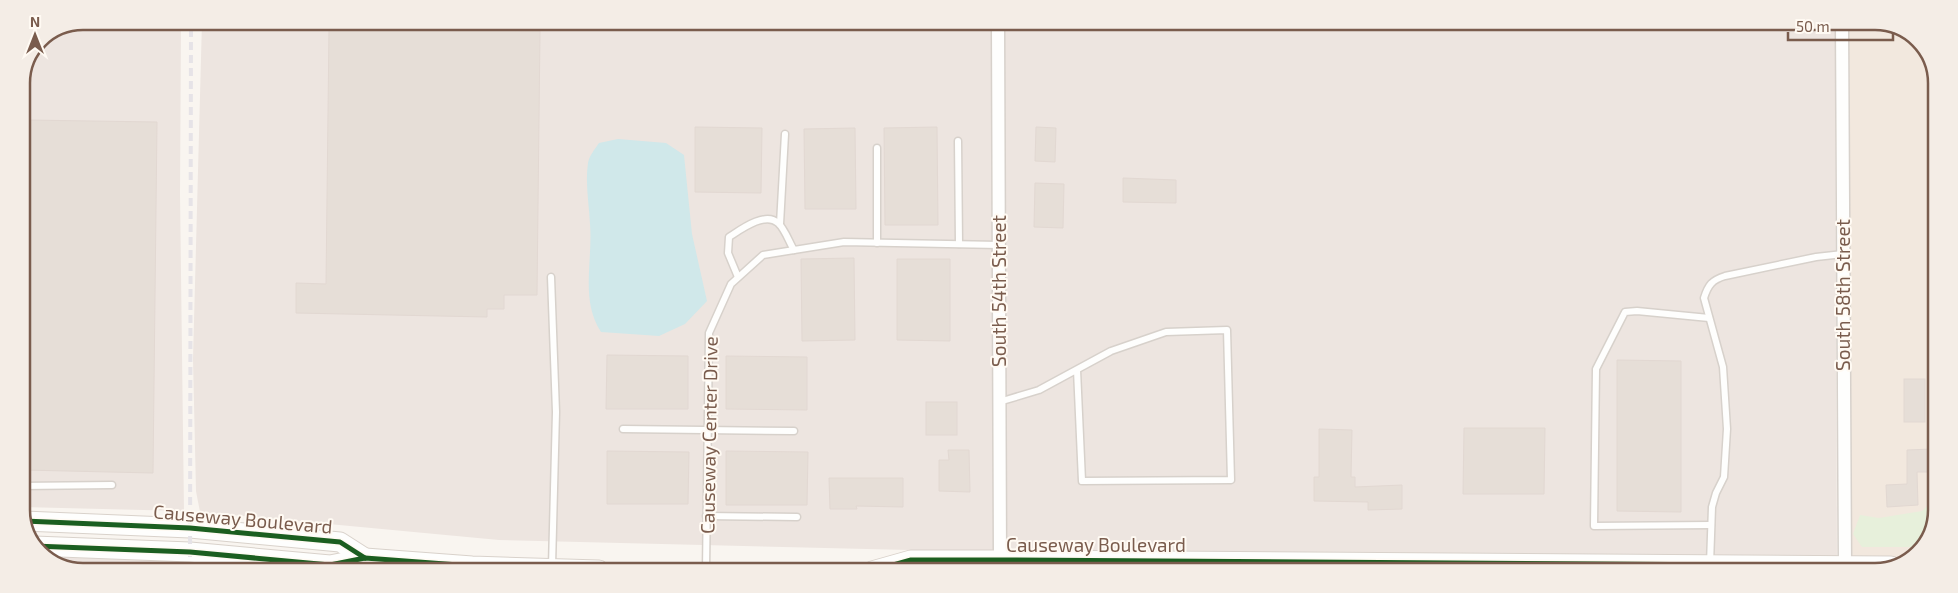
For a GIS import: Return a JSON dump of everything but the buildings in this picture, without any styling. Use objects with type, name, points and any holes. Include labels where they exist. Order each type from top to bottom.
[{"type":"main road","name":"Causeway Boulevard","points":[[31,521],[190,528],[340,542],[365,558],[386,563]]},
{"type":"main road","name":"Causeway Boulevard","points":[[45,546],[190,552],[308,563]]},
{"type":"main road","name":"Causeway Boulevard","points":[[340,563],[365,558]]},
{"type":"main road","name":"Causeway Boulevard","points":[[899,563],[911,560],[963,563]]},
{"type":"street","name":"South 54th Street","points":[[997,563],[999,402],[998,30]]},
{"type":"street","name":"South 58th Street","points":[[1842,30],[1842,563]]},
{"type":"lane","points":[[780,224],[785,134]]},
{"type":"lane","points":[[958,142],[959,244]]},
{"type":"lane","points":[[877,148],[877,243]]},
{"type":"lane","points":[[738,277],[728,254],[728,237],[747,226],[766,219],[773,219],[780,224],[794,250]]},
{"type":"lane","name":"Causeway Center Drive","points":[[706,563],[706,430],[709,333],[731,284],[763,255],[844,242],[998,245]]},
{"type":"lane","points":[[1710,563],[1712,507],[1724,477],[1728,449],[1724,367],[1704,298],[1708,287],[1714,280],[1816,257],[1843,254]]},
{"type":"lane","points":[[545,563],[556,412],[551,277]]},
{"type":"lane","points":[[1709,318],[1637,311],[1625,312],[1618,322],[1596,369],[1594,526],[1711,525]]},
{"type":"lane","points":[[999,402],[1039,390],[1111,351],[1166,332],[1227,330],[1231,480],[1082,481],[1077,370]]},
{"type":"lane","points":[[623,429],[794,431]]},
{"type":"lane","points":[[30,486],[112,486]]},
{"type":"lane","points":[[706,516],[797,517]]},
{"type":"shaded area","points":[[83,30],[181,30],[180,194],[184,511],[30,507],[30,83],[36,60],[60,60],[60,36]]},
{"type":"shaded area","points":[[202,30],[993,30],[993,552],[499,540],[200,512],[196,491],[193,359]]},
{"type":"shaded area","points":[[1004,30],[1835,30],[1837,563],[1004,563]]},
{"type":"shaded area","points":[[1847,30],[1882,30],[1901,37],[1915,48],[1924,63],[1928,80],[1928,517],[1923,533],[1915,545],[1898,558],[1885,562],[1849,563]]},
{"type":"shaded area","points":[[58,557],[92,557],[186,561],[186,563],[76,563]]},
{"type":"green space","points":[[1928,505],[1928,517],[1923,533],[1913,547],[1862,547],[1853,534],[1860,515],[1879,518],[1922,511]]},
{"type":"water","points":[[618,139],[666,143],[684,155],[692,234],[707,301],[685,324],[659,336],[601,332],[591,307],[589,294],[590,216],[587,186],[588,163],[599,143]]},
{"type":"railway","points":[[190,563],[191,30]]},
{"type":"cycle path","points":[[31,521],[190,528],[340,542],[365,558]]},
{"type":"cycle path","points":[[45,546],[190,552],[308,563]]},
{"type":"cycle path","points":[[340,563],[365,558],[432,563]]},
{"type":"cycle path","points":[[900,563],[911,560],[1446,563]]}]
